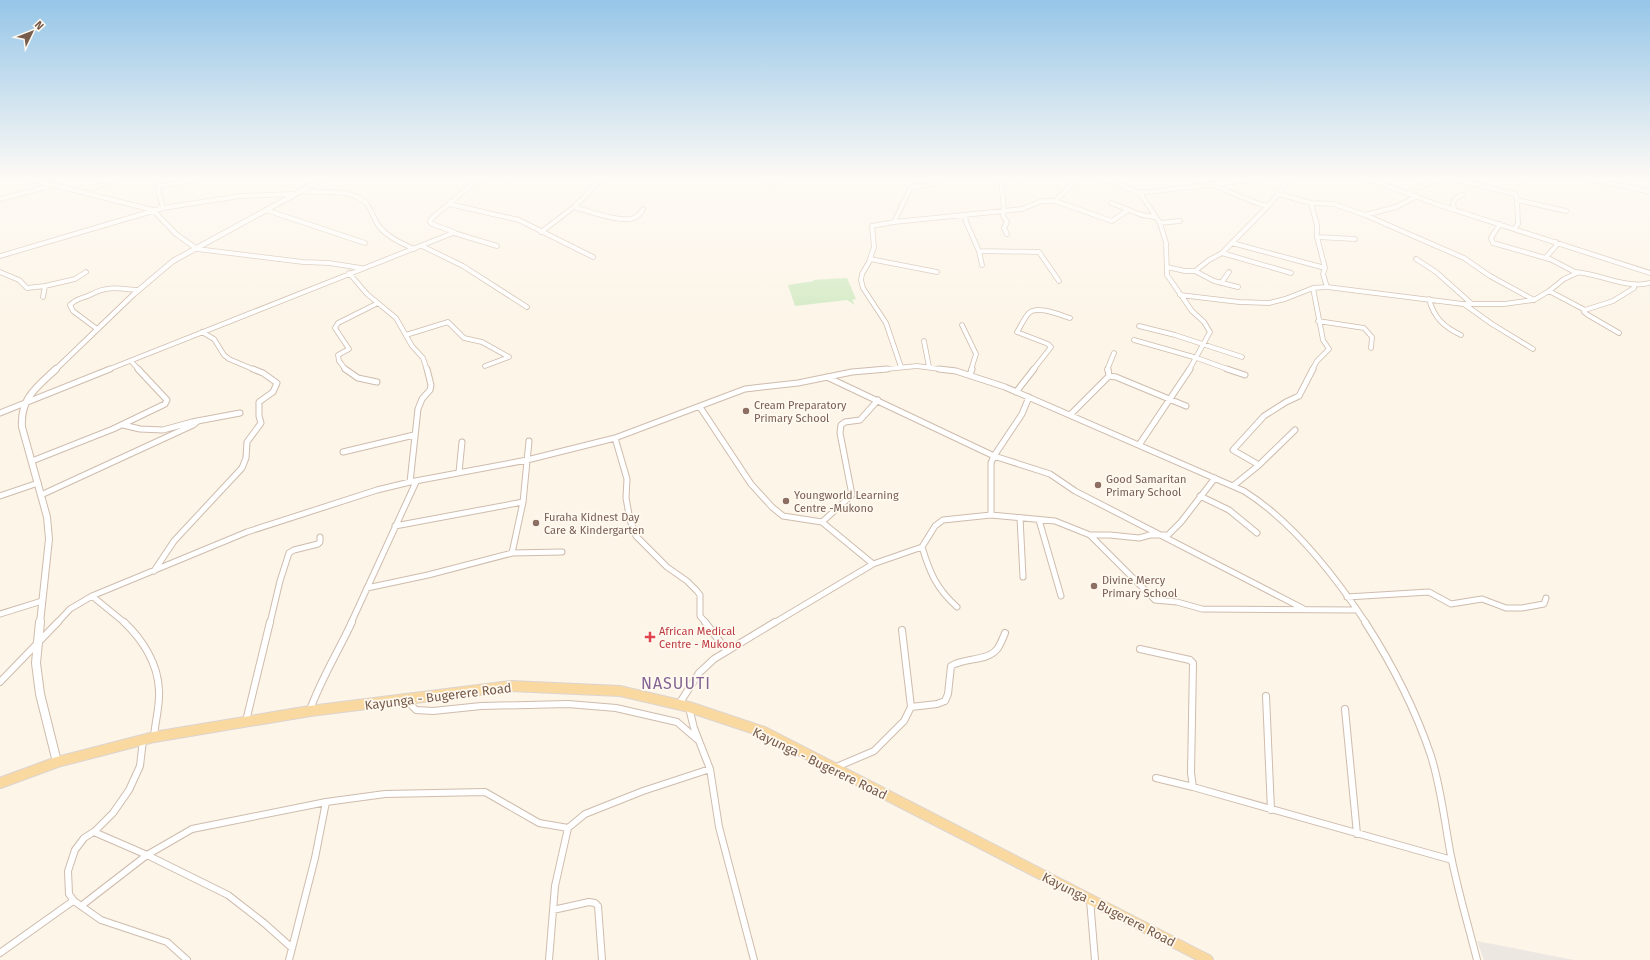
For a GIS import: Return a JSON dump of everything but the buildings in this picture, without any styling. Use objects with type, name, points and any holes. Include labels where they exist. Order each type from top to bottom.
[{"type":"main road","name":"Kayunga - Bugerere Road","points":[[0,783],[57,762],[154,737],[310,711],[511,686],[620,691],[684,706],[764,732],[1208,960]]},
{"type":"street","points":[[0,256],[108,224]]},
{"type":"street","points":[[167,224],[176,234],[197,249],[363,268]]},
{"type":"street","points":[[57,762],[40,694],[36,663],[48,539],[47,517],[22,427],[21,414],[23,404],[31,393],[97,328],[138,290],[173,261],[242,224]]},
{"type":"street","points":[[307,224],[365,243]]},
{"type":"street","points":[[379,224],[386,234],[414,249]]},
{"type":"street","points":[[432,224],[497,246]]},
{"type":"street","points":[[525,224],[593,257]]},
{"type":"street","points":[[541,232],[552,224]]},
{"type":"street","points":[[884,224],[872,226],[874,247],[870,259],[862,274],[861,280],[863,288],[886,323],[895,344],[901,367]]},
{"type":"street","points":[[967,224],[979,252],[982,265]]},
{"type":"street","points":[[1006,224],[1004,228],[1006,234]]},
{"type":"street","points":[[1139,445],[1197,358],[1210,332],[1209,328],[1192,311],[1167,275],[1166,243],[1160,224]]},
{"type":"street","points":[[1195,272],[1209,260],[1222,254],[1251,224]]},
{"type":"street","points":[[1317,224],[1317,237],[1325,268],[1323,274],[1327,287]]},
{"type":"street","points":[[1384,224],[1407,232],[1436,247],[1464,258],[1490,276],[1534,300]]},
{"type":"street","points":[[1650,273],[1500,224],[1491,238],[1493,243],[1549,259],[1576,272],[1597,274],[1634,286],[1650,283]]},
{"type":"street","points":[[1514,229],[1518,224]]},
{"type":"street","points":[[0,414],[454,232]]},
{"type":"street","points":[[1317,237],[1355,239]]},
{"type":"street","points":[[1549,259],[1546,255],[1556,246],[1556,242]]},
{"type":"street","points":[[1232,243],[1325,268]]},
{"type":"street","points":[[422,246],[463,266],[527,306]]},
{"type":"street","points":[[979,252],[1021,250],[1040,252],[1059,281]]},
{"type":"street","points":[[1222,254],[1291,273]]},
{"type":"street","points":[[870,259],[936,272]]},
{"type":"street","points":[[1416,259],[1436,272],[1472,304]]},
{"type":"street","points":[[1167,267],[1195,272],[1221,283],[1238,287]]},
{"type":"street","points":[[0,272],[19,280],[27,288],[45,286],[75,279],[86,272]]},
{"type":"street","points":[[1221,283],[1229,272]]},
{"type":"street","points":[[1180,295],[1239,302],[1269,303],[1285,300],[1313,288],[1327,287],[1463,304],[1522,302],[1534,300],[1549,291],[1564,279],[1577,273],[1576,272]]},
{"type":"street","points":[[310,711],[318,688],[340,648],[368,588],[413,482],[414,435],[419,406],[430,390],[431,385],[423,358],[414,349],[396,318],[367,294],[349,273]]},
{"type":"street","points":[[1644,285],[1650,288]]},
{"type":"street","points":[[43,297],[45,286]]},
{"type":"street","points":[[1585,310],[1613,301],[1634,288],[1634,286]]},
{"type":"street","points":[[97,328],[74,311],[70,305],[74,300],[92,294],[94,291],[110,288],[138,290]]},
{"type":"street","points":[[1259,465],[1233,450],[1264,416],[1286,402],[1299,396],[1317,360],[1329,348],[1323,340],[1318,321],[1313,288]]},
{"type":"street","points":[[1549,291],[1585,310],[1584,312],[1588,315],[1619,333]]},
{"type":"street","points":[[1429,299],[1433,314],[1445,328],[1461,335]]},
{"type":"street","points":[[377,382],[357,379],[350,376],[338,361],[338,355],[349,349],[335,328],[338,324],[378,303]]},
{"type":"street","points":[[1463,304],[1533,349]]},
{"type":"street","points":[[1016,392],[1051,347],[1048,344],[1017,332],[1031,311],[1035,309],[1070,318]]},
{"type":"street","points":[[1318,321],[1364,328],[1373,337],[1373,344],[1371,348]]},
{"type":"street","points":[[406,335],[448,322],[464,338],[478,339],[486,342],[509,357],[486,366]]},
{"type":"street","points":[[962,325],[976,354],[970,375]]},
{"type":"street","points":[[1139,326],[1242,357]]},
{"type":"street","points":[[154,572],[174,541],[242,468],[246,458],[247,442],[261,423],[259,416],[259,402],[273,392],[277,383],[263,373],[229,359],[224,355],[214,339],[202,332]]},
{"type":"street","points":[[1134,340],[1197,358],[1245,375]]},
{"type":"street","points":[[924,341],[929,367]]},
{"type":"street","points":[[1109,376],[1107,371],[1114,353]]},
{"type":"street","points":[[32,461],[123,425],[165,404],[166,400],[131,361]]},
{"type":"street","points":[[0,682],[70,609],[92,596],[154,572],[227,540],[272,524],[377,490],[459,472],[527,460],[615,438],[700,407],[745,388],[786,384],[852,372],[901,367],[929,367],[970,375],[1029,397],[1215,478],[1255,497],[1288,526],[1312,552],[1357,610],[1405,689],[1440,786],[1452,860],[1477,960]]},
{"type":"street","points":[[827,376],[994,456],[1050,474],[1075,491],[1304,610]]},
{"type":"street","points":[[1109,376],[1116,377],[1186,406]]},
{"type":"street","points":[[1070,415],[1109,376]]},
{"type":"street","points":[[991,515],[990,468],[994,456],[1022,414],[1029,397]]},
{"type":"street","points":[[822,522],[835,509],[845,504],[852,495],[840,433],[841,425],[845,422],[860,420],[878,400]]},
{"type":"street","points":[[700,407],[751,484],[772,507],[783,516],[822,522],[873,564]]},
{"type":"street","points":[[123,425],[140,429],[163,430],[198,421],[240,413]]},
{"type":"street","points":[[41,495],[198,421]]},
{"type":"street","points":[[1233,486],[1259,465],[1295,430]]},
{"type":"street","points":[[343,452],[414,435]]},
{"type":"street","points":[[615,438],[626,479],[626,498],[630,520],[636,536],[667,567],[687,581],[697,591],[700,595],[700,616],[727,651]]},
{"type":"street","points":[[512,553],[523,502],[529,441]]},
{"type":"street","points":[[459,472],[462,442]]},
{"type":"street","points":[[754,960],[719,827],[710,769],[684,706],[699,673],[714,659],[873,564],[922,547],[935,526],[943,520],[991,515],[1055,521],[1090,535],[1110,535],[1139,538],[1150,535],[1165,536],[1171,533],[1215,478]]},
{"type":"street","points":[[0,496],[38,483]]},
{"type":"street","points":[[1200,496],[1229,510],[1257,533]]},
{"type":"street","points":[[395,526],[523,502]]},
{"type":"street","points":[[1020,518],[1023,577]]},
{"type":"street","points":[[1039,520],[1061,596]]},
{"type":"street","points":[[1090,535],[1155,600],[1177,602],[1202,609],[1357,610]]},
{"type":"street","points":[[246,721],[280,581],[290,553],[294,550],[318,544],[320,542],[320,537]]},
{"type":"street","points":[[922,547],[931,575],[937,587],[957,608]]},
{"type":"street","points":[[368,588],[380,584],[428,575],[484,558],[512,553],[562,552]]},
{"type":"street","points":[[1347,597],[1429,592],[1451,604],[1482,599],[1506,608],[1522,608],[1544,604],[1546,598]]},
{"type":"street","points":[[92,596],[124,622],[141,642],[151,661],[156,674],[159,689],[154,737]]},
{"type":"street","points":[[0,614],[42,601]]},
{"type":"street","points":[[833,768],[874,751],[904,721],[911,707],[902,630]]},
{"type":"street","points":[[911,707],[937,704],[945,701],[948,694],[951,666],[956,662],[963,660],[987,657],[996,650],[1005,633]]},
{"type":"street","points":[[1140,649],[1190,660],[1193,663],[1191,773],[1193,786]]},
{"type":"street","points":[[1266,696],[1271,810]]},
{"type":"street","points":[[406,700],[416,710],[482,706],[568,704],[616,708],[676,722],[698,740]]},
{"type":"street","points":[[1345,709],[1357,834]]},
{"type":"street","points":[[143,740],[143,748],[139,765],[130,789],[120,805],[94,832],[84,837],[68,865],[67,881],[69,895],[73,901],[100,920],[168,942],[187,960]]},
{"type":"street","points":[[549,960],[555,886],[568,828],[585,814],[643,791],[710,769]]},
{"type":"street","points":[[1156,778],[1193,786],[1271,810],[1452,860]]},
{"type":"street","points":[[81,906],[147,855],[192,830],[326,802],[385,794],[485,792],[539,823],[568,828]]},
{"type":"street","points":[[289,960],[302,904],[315,858],[326,802]]},
{"type":"street","points":[[94,832],[147,855],[228,895],[264,922],[292,948]]},
{"type":"street","points":[[1090,899],[1095,960]]},
{"type":"street","points":[[0,953],[73,901]]},
{"type":"street","points":[[553,910],[589,902],[595,903],[598,906],[602,960]]},
{"type":"shaded area","points":[[1477,941],[1574,960],[1484,960]]},
{"type":"green space","points":[[847,278],[856,299],[852,300],[855,305],[847,300],[795,306],[788,285],[814,281],[813,280]]},
{"type":"place","name":"Cream Preparatory Primary School","points":[[746,411]]},
{"type":"place","name":"Good Samaritan Primary School","points":[[1098,485]]},
{"type":"place","name":"Youngworld Learning Centre -Mukono","points":[[786,501]]},
{"type":"place","name":"Furaha Kidnest Day Care & Kindergarten","points":[[536,523]]},
{"type":"place","name":"Divine Mercy Primary School","points":[[1094,586]]},
{"type":"place","name":"African Medical Centre - Mukono","points":[[650,637]]},
{"type":"district","name":"NASUUTI","points":[[676,683]]}]
